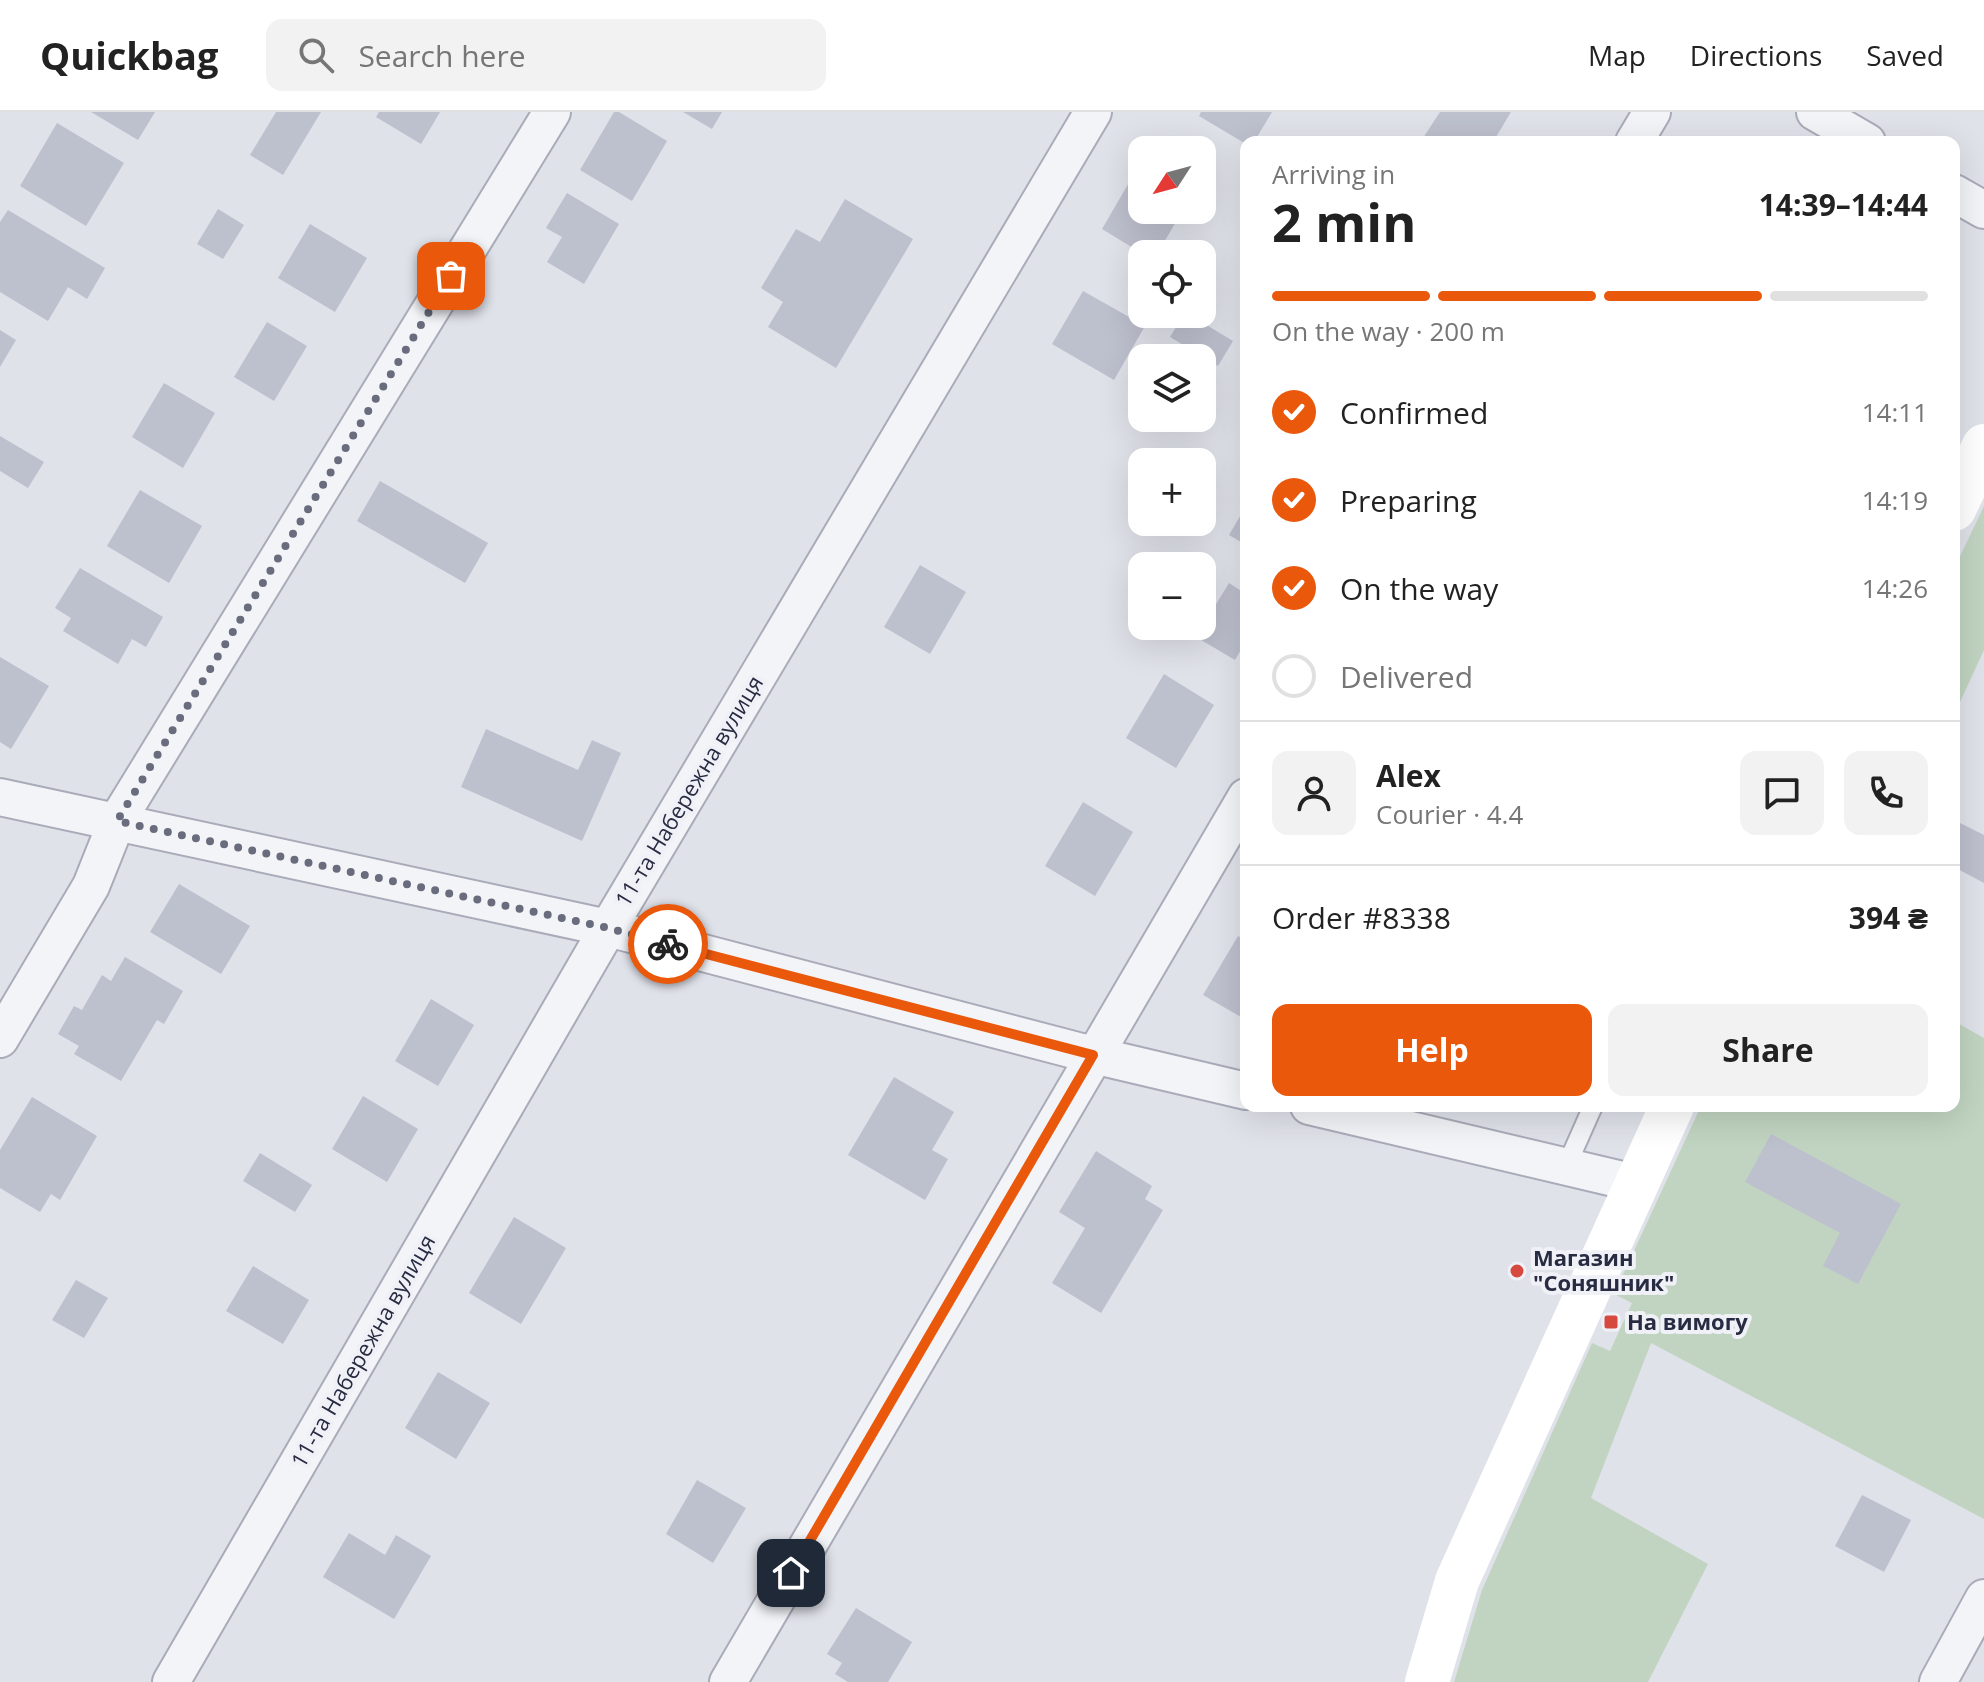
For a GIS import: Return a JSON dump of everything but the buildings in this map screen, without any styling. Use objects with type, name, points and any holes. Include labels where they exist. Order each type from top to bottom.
[{"type":"street","points":[[0,1039],[91,886],[117,821],[552,112]]},
{"type":"street","name":"11-та Набережна вулиця","points":[[171,1682],[608,928],[1093,112]]},
{"type":"street","points":[[1638,136],[1652,112]]},
{"type":"street","points":[[1815,112],[1857,136]]},
{"type":"street","points":[[1960,196],[1984,210]]},
{"type":"street","points":[[1960,496],[1984,446]]},
{"type":"street","points":[[0,797],[608,928],[1093,1055],[1240,1090]]},
{"type":"street","points":[[728,1682],[1240,807]]},
{"type":"street","points":[[1334,1112],[1635,1183]]},
{"type":"street","points":[[1427,1682],[1457,1581],[1669,1112]]},
{"type":"street","points":[[1938,1682],[1984,1598]]},
{"type":"lane","points":[[1566,1167],[1590,1112]]},
{"type":"green space","points":[[1984,506],[1984,650],[1960,702],[1960,556]]},
{"type":"green space","points":[[1960,1024],[1984,1038],[1984,1519],[1651,1343],[1591,1498],[1708,1564],[1648,1682],[1454,1682],[1482,1590],[1592,1343],[1610,1351],[1632,1303],[1614,1294],[1698,1112],[1960,1112]]},
{"type":"way so far","points":[[451,276],[117,821],[608,928],[668,944]]},
{"type":"place","name":"Магазин \"Соняшник\"","points":[[1517,1271]]},
{"type":"place","name":"На вимогу","points":[[1611,1322]]},
{"type":"route","points":[[668,944],[1093,1055],[791,1573]]}]
